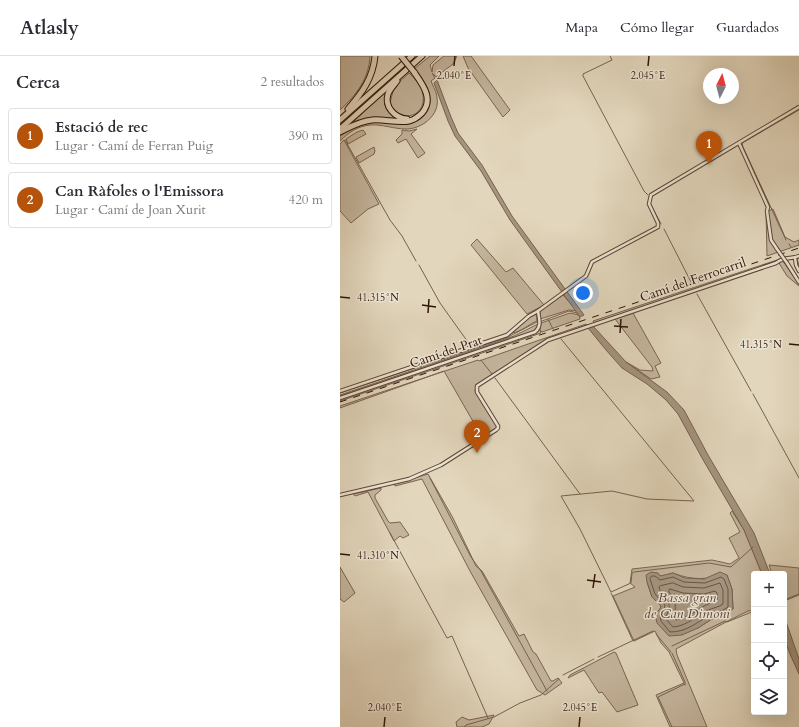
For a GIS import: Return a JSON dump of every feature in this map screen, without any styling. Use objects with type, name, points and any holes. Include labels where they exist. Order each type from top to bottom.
[{"type":"highway","points":[[340,119],[365,87],[372,72],[375,56]]},
{"type":"highway","points":[[340,131],[365,121],[409,121],[419,116],[426,105],[427,96],[424,87],[401,56]]},
{"type":"highway","points":[[340,119],[412,56]]},
{"type":"highway","points":[[340,131],[422,56]]},
{"type":"highway","points":[[404,71],[390,90],[387,97],[388,105],[391,111],[400,118],[409,119],[419,116]]},
{"type":"street","points":[[340,390],[507,335],[529,316],[586,276],[592,262],[658,227],[658,223],[649,204],[651,195],[799,108]]},
{"type":"street","points":[[739,143],[768,206],[767,211],[771,240],[799,282]]},
{"type":"street","name":"Camí del Ferrocarril","points":[[340,495],[409,479],[441,465],[498,428],[496,421],[477,392],[477,386],[548,340],[776,263],[786,258],[795,258],[799,256]]},
{"type":"street","points":[[795,258],[799,271]]},
{"type":"street","name":"Camí del Prat","points":[[340,398],[535,332],[539,329],[540,325],[538,311]]},
{"type":"shaded area","points":[[340,56],[370,56],[367,72],[361,86],[340,110]]},
{"type":"shaded area","points":[[430,56],[439,56],[430,65],[432,72],[433,65],[444,56],[457,56],[453,64],[436,77],[432,73],[435,78],[431,81],[436,94],[437,104],[436,110],[429,120],[418,127],[406,129],[379,125],[361,127],[346,135],[340,141],[340,136],[349,130],[365,124],[380,122],[408,124],[421,118],[429,108],[430,95],[424,82],[414,69]]},
{"type":"shaded area","points":[[463,56],[471,56],[510,110],[503,117],[468,68]]},
{"type":"shaded area","points":[[409,73],[420,86],[423,97],[422,105],[419,111],[413,115],[407,116],[401,115],[390,103],[394,87]]},
{"type":"shaded area","points":[[386,91],[385,98],[399,119],[374,119],[350,125]]},
{"type":"shaded area","points":[[417,129],[411,134],[425,153],[418,158],[406,139],[398,143],[396,140],[402,134],[402,130],[409,131]]},
{"type":"shaded area","points":[[363,130],[366,134],[348,144],[346,139]]},
{"type":"shaded area","points":[[344,140],[379,204],[368,209],[351,223],[340,211],[340,144]]},
{"type":"shaded area","points":[[374,147],[374,154],[359,163],[356,157]]},
{"type":"shaded area","points":[[773,209],[785,237],[794,242],[799,240],[799,245],[767,256],[766,212]]},
{"type":"shaded area","points":[[477,239],[506,272],[513,268],[544,305],[527,314],[471,245]]},
{"type":"shaded area","points":[[777,260],[774,263],[594,323],[593,321]]},
{"type":"shaded area","points":[[782,260],[799,286],[787,276],[779,263]]},
{"type":"shaded area","points":[[563,295],[577,311],[569,310],[540,319],[540,311]]},
{"type":"shaded area","points":[[570,313],[579,315],[580,319],[542,332],[540,330],[541,323]]},
{"type":"shaded area","points":[[633,313],[661,363],[655,366],[660,377],[651,379],[626,362],[640,370],[653,371],[652,367],[615,319]]},
{"type":"shaded area","points":[[536,314],[537,321],[519,331],[512,333],[529,317]]},
{"type":"shaded area","points":[[538,324],[541,333],[340,401],[340,395],[514,336]]},
{"type":"shaded area","points":[[586,324],[587,325],[547,340],[476,386],[475,391],[497,425],[495,430],[482,437],[444,371],[478,360],[479,361]]},
{"type":"shaded area","points":[[429,376],[340,408],[340,406]]},
{"type":"shaded area","points":[[428,474],[453,518],[476,566],[482,571],[519,636],[524,634],[551,681],[558,678],[562,683],[545,695],[537,690],[470,571],[422,479],[395,486],[394,484]]},
{"type":"shaded area","points":[[381,488],[381,490],[375,495],[375,498],[388,521],[390,523],[400,522],[409,535],[403,538],[400,536],[394,541],[368,492],[355,496],[353,494]]},
{"type":"shaded area","points":[[732,511],[744,530],[761,571],[751,571],[751,610],[676,649],[677,655],[707,727],[670,727],[656,695],[684,683],[669,652],[661,643],[655,631],[634,641],[613,596],[635,587],[630,583],[632,569],[712,560],[730,564],[739,558],[729,538],[740,532],[730,513]],"holes":[[[673,573],[687,577],[713,578],[727,575],[732,589],[733,609],[712,619],[698,628],[660,609],[661,606],[652,597],[647,582],[660,576]]]},
{"type":"shaded area","points":[[769,565],[799,568],[799,595],[787,600],[787,571],[771,571]]},
{"type":"shaded area","points":[[340,567],[355,593],[344,602],[340,599]]},
{"type":"shaded area","points":[[614,652],[616,653],[638,705],[617,712],[602,692],[599,693],[584,670],[568,678],[570,675]]},
{"type":"shaded area","points":[[494,715],[489,724],[482,727],[457,727],[456,722],[462,717],[469,720]]},
{"type":"water","points":[[437,80],[458,133],[482,165],[512,216],[584,315],[580,317],[510,220],[481,171],[455,136],[434,83]]},
{"type":"water","points":[[593,326],[626,362],[667,392],[684,410],[708,455],[754,533],[769,571],[761,571],[744,530],[678,414],[666,400],[647,384],[622,368],[588,328]]},
{"type":"water","name":"Bassa gran de Can Dimoni","points":[[651,572],[658,573],[660,576],[673,573],[685,578],[704,579],[720,572],[727,575],[732,589],[733,609],[682,635],[669,636],[657,623],[655,614],[661,606],[652,597],[647,582],[646,575]]},
{"type":"water","points":[[787,625],[799,659],[799,674],[787,646]]},
{"type":"waterway","points":[[610,56],[612,60],[583,74],[583,76],[644,191],[648,195]]},
{"type":"waterway","points":[[786,240],[742,143],[799,110]]},
{"type":"waterway","points":[[345,140],[390,220],[402,236],[416,261]]},
{"type":"waterway","points":[[650,203],[661,224]]},
{"type":"waterway","points":[[664,229],[691,282]]},
{"type":"waterway","points":[[797,258],[799,266]]},
{"type":"waterway","points":[[419,265],[440,303],[470,345]]},
{"type":"waterway","points":[[697,294],[751,391]]},
{"type":"waterway","points":[[542,321],[569,311],[577,313]]},
{"type":"waterway","points":[[548,319],[553,329]]},
{"type":"waterway","points":[[340,393],[508,337],[537,322]]},
{"type":"waterway","points":[[561,339],[694,501],[647,499],[612,491],[561,496],[580,529],[611,592],[631,583],[632,573],[634,572],[709,563],[731,567],[753,547]]},
{"type":"waterway","points":[[481,360],[492,374]]},
{"type":"waterway","points":[[495,378],[580,494]]},
{"type":"waterway","points":[[753,394],[799,478]]},
{"type":"waterway","points":[[430,478],[471,557],[481,571],[547,691]]},
{"type":"waterway","points":[[390,533],[447,638],[452,636],[488,718]]},
{"type":"waterway","points":[[611,593],[633,641]]},
{"type":"waterway","points":[[787,599],[799,594]]},
{"type":"waterway","points":[[672,646],[725,621],[727,622],[751,612]]},
{"type":"waterway","points":[[598,657],[653,631]]},
{"type":"waterway","points":[[656,634],[671,652]]},
{"type":"waterway","points":[[672,653],[685,685]]},
{"type":"waterway","points":[[563,675],[594,659]]},
{"type":"waterway","points":[[464,727],[466,725],[494,717],[520,703],[541,695],[559,679]]},
{"type":"waterway","points":[[672,727],[658,697],[685,684]]},
{"type":"railway","points":[[340,402],[799,248]]},
{"type":"place","name":"Estació de rec","points":[[709,164]]},
{"type":"place","name":"Can Ràfoles o l'Emissora","points":[[477,453]]}]
